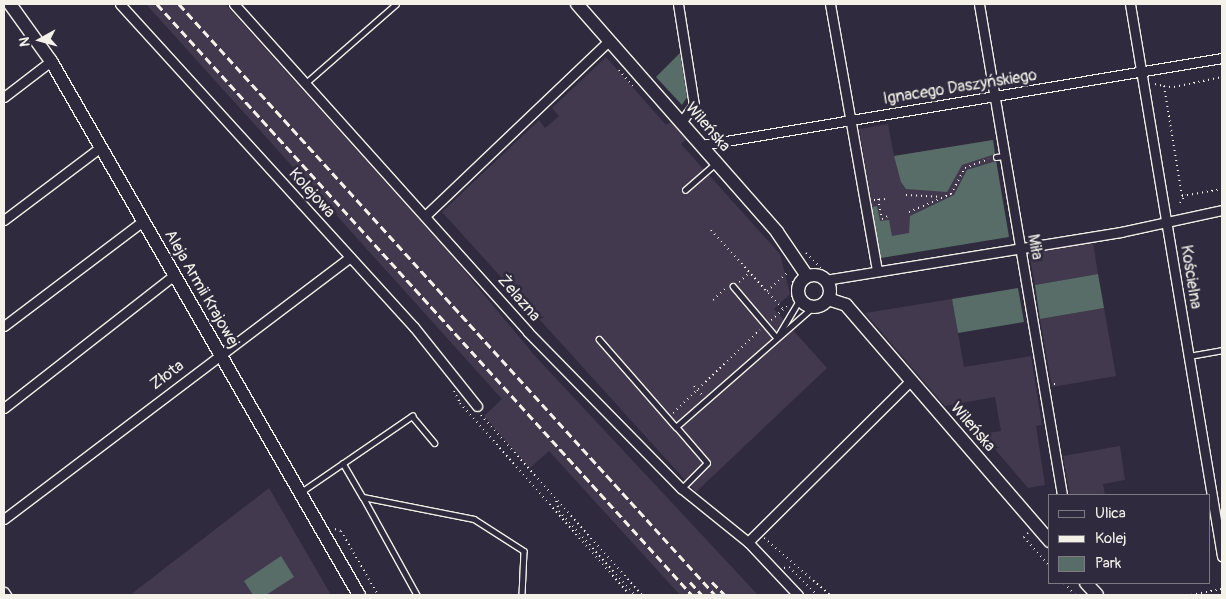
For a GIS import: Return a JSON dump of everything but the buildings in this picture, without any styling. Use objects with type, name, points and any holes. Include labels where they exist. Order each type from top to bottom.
[{"type":"street","name":"Aleja Armii Krajowej","points":[[10,4],[51,61],[359,595]]},
{"type":"street","name":"Kolejowa","points":[[120,4],[350,257],[478,406]]},
{"type":"street","name":"Żelazna","points":[[234,4],[307,82],[528,332],[681,488],[748,542],[798,595]]},
{"type":"street","name":"Wileńska","points":[[577,4],[682,121],[777,232],[807,276]]},
{"type":"street","points":[[678,4],[694,106],[682,121]]},
{"type":"street","points":[[830,4],[877,270]]},
{"type":"street","name":"Miła","points":[[978,4],[994,96],[1000,156],[1020,248],[1062,494]]},
{"type":"street","name":"Kościelna","points":[[1130,4],[1144,72],[1210,494]]},
{"type":"street","points":[[426,216],[610,40]]},
{"type":"street","name":"Ignacego Daszyńskiego","points":[[702,145],[1222,58]]},
{"type":"street","points":[[4,97],[51,61]]},
{"type":"street","points":[[4,220],[100,147]]},
{"type":"street","points":[[825,280],[828,299],[813,307],[800,299],[799,286],[807,276],[825,280],[1020,248],[1222,210]]},
{"type":"street","points":[[4,326],[143,221]]},
{"type":"street","name":"Złota","points":[[4,519],[220,353],[350,257]]},
{"type":"street","points":[[4,408],[174,275]]},
{"type":"street","name":"Wileńska","points":[[828,299],[846,305],[1043,533]]},
{"type":"street","points":[[748,542],[911,380]]},
{"type":"street","name":"Kościelna","points":[[1212,506],[1222,556]]},
{"type":"street","points":[[1087,584],[1097,595]]},
{"type":"lane","points":[[307,82],[396,4]]},
{"type":"lane","points":[[685,190],[717,162]]},
{"type":"lane","points":[[732,285],[777,338]]},
{"type":"lane","points":[[777,338],[800,299]]},
{"type":"lane","points":[[676,427],[813,307]]},
{"type":"lane","points":[[600,339],[707,463],[681,488]]},
{"type":"lane","points":[[1189,356],[1222,350]]},
{"type":"lane","points":[[300,493],[412,416],[435,443]]},
{"type":"lane","points":[[344,463],[417,595]]},
{"type":"lane","points":[[363,497],[474,519],[524,551],[522,595]]},
{"type":"path","points":[[1174,87],[1222,77]]},
{"type":"path","points":[[1155,84],[1170,87]]},
{"type":"path","points":[[1164,86],[1182,196],[1222,189]]},
{"type":"path","points":[[909,212],[956,189],[965,168],[1000,156]]},
{"type":"path","points":[[906,195],[942,197]]},
{"type":"path","points":[[1180,203],[1186,195]]},
{"type":"path","points":[[878,199],[882,219],[888,216]]},
{"type":"path","points":[[871,200],[885,199]]},
{"type":"path","points":[[711,230],[783,309],[788,312]]},
{"type":"path","points":[[767,291],[790,270]]},
{"type":"path","points":[[713,300],[750,272]]},
{"type":"path","points":[[668,418],[792,301],[793,276]]},
{"type":"path","points":[[459,385],[452,392],[460,403],[630,595]]},
{"type":"path","points":[[694,386],[706,400]]},
{"type":"path","points":[[478,406],[483,419],[642,595]]},
{"type":"path","points":[[555,499],[559,511],[635,595]]},
{"type":"path","points":[[331,528],[341,531],[378,595]]},
{"type":"path","points":[[758,533],[830,595]]},
{"type":"path","points":[[1043,533],[1024,537],[1048,564]]},
{"type":"path","points":[[783,570],[789,567],[817,595]]},
{"type":"path","points":[[1065,584],[1075,595]]},
{"type":"path","points":[[1191,595],[1221,589]]},
{"type":"path","points":[[1216,595],[1217,590]]},
{"type":"shaded area","points":[[146,4],[225,4],[451,255],[535,356],[758,595],[680,595],[549,451],[530,468],[484,416],[502,399]]},
{"type":"shaded area","points":[[606,57],[666,125],[672,121],[687,138],[681,144],[780,254],[790,294],[774,309],[827,368],[696,492],[442,212],[539,120],[545,128],[559,116],[552,108]]},
{"type":"shaded area","points":[[888,124],[894,156],[993,140],[1009,237],[936,245],[881,258],[859,129]]},
{"type":"shaded area","points":[[1093,242],[1098,274],[1035,285],[1029,253]]},
{"type":"shaded area","points":[[952,299],[964,367],[1031,356],[1042,425],[1036,426],[1045,485],[1028,488],[982,434],[1001,431],[995,397],[945,406],[865,313]]},
{"type":"shaded area","points":[[1104,308],[1116,376],[1052,387],[1040,319]]},
{"type":"shaded area","points":[[1120,446],[1125,480],[1103,484],[1105,494],[1070,494],[1063,456]]},
{"type":"shaded area","points":[[269,488],[331,595],[130,595]]},
{"type":"green space","points":[[680,53],[687,97],[682,105],[656,77]]},
{"type":"green space","points":[[993,140],[995,154],[962,165],[947,192],[906,189],[901,182],[894,156]]},
{"type":"green space","points":[[996,161],[1009,237],[881,258],[872,207],[877,206],[880,221],[889,220],[892,236],[909,233],[910,216],[954,195],[967,170]]},
{"type":"green space","points":[[1098,274],[1104,308],[1040,319],[1035,285]]},
{"type":"green space","points":[[1018,288],[1024,322],[958,333],[952,299]]},
{"type":"green space","points":[[281,556],[294,577],[266,595],[253,595],[244,581]]},
{"type":"railway","points":[[157,4],[692,595]]},
{"type":"railway","points":[[179,4],[715,595]]},
{"type":"railway","points":[[690,582],[702,595]]},
{"type":"railway","points":[[712,582],[725,595]]}]
